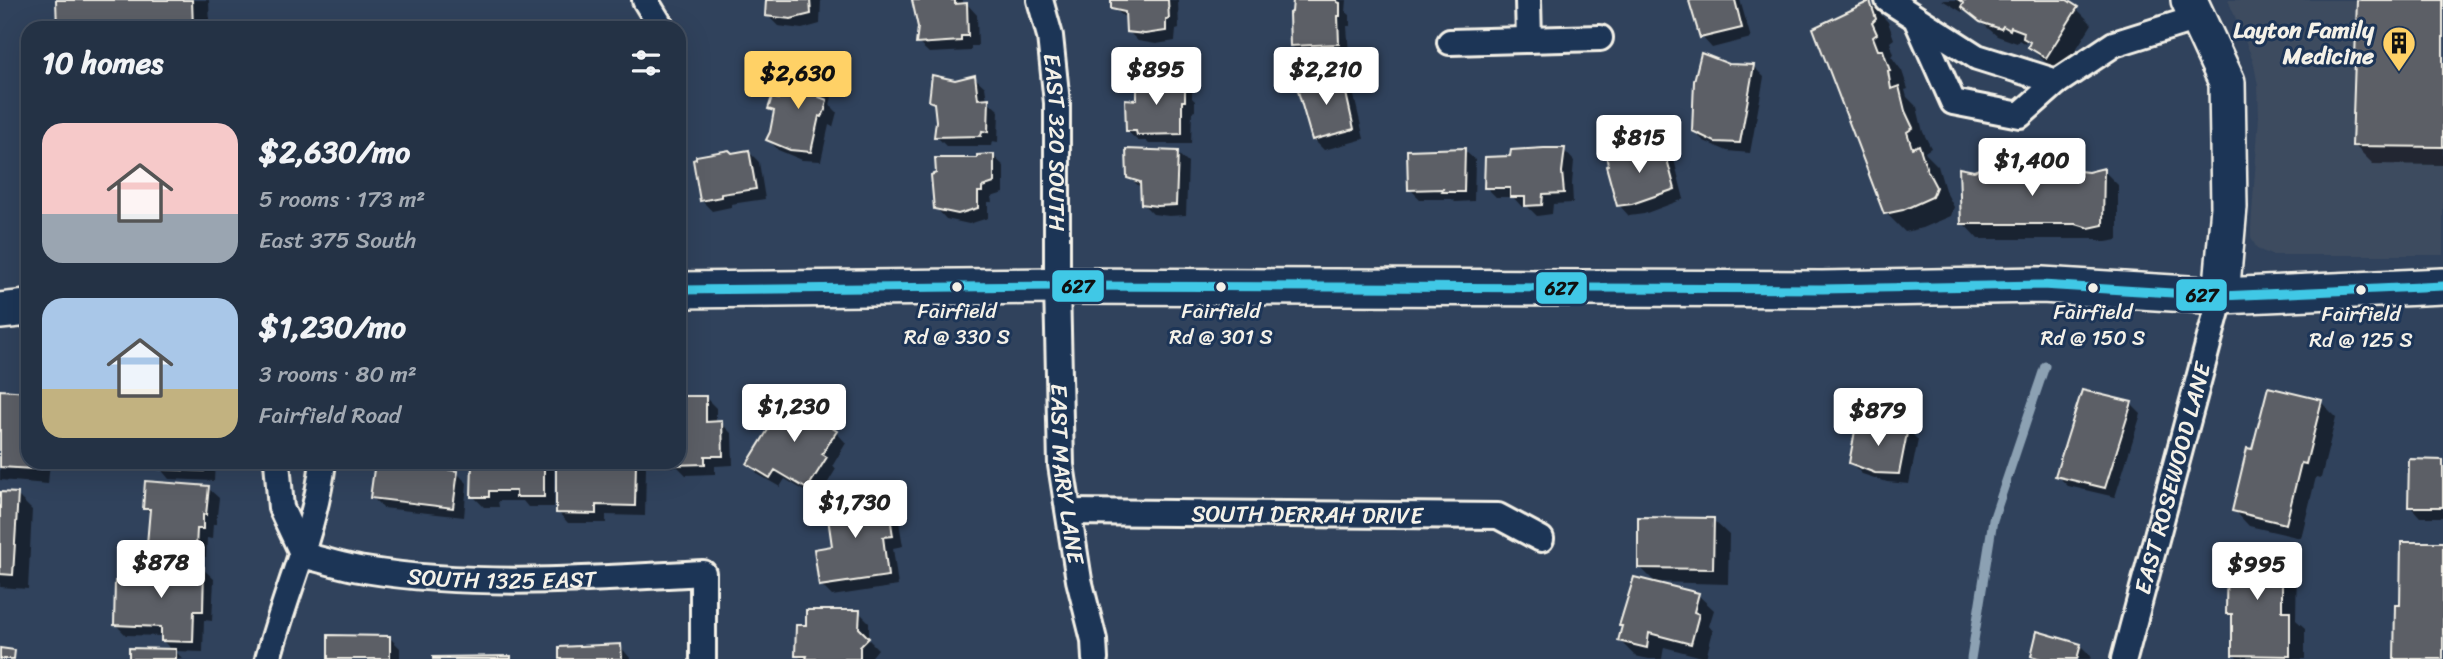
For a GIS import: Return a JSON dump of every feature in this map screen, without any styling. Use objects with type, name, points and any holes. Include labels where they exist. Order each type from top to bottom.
[{"type":"street","points":[[645,0],[658,21]]},
{"type":"street","name":"EAST 320 SOUTH","points":[[1040,0],[1050,36],[1057,103],[1057,286]]},
{"type":"street","points":[[1528,0],[1529,40]]},
{"type":"street","points":[[1888,0],[1977,58],[2057,82]]},
{"type":"street","points":[[1917,21],[1953,102],[2020,115],[2057,82],[2114,44],[2193,9],[2227,82],[2229,206],[2221,296]]},
{"type":"street","points":[[1450,43],[1600,38]]},
{"type":"street","points":[[686,290],[1057,286],[1822,289],[2042,285],[2221,296],[2443,286]]},
{"type":"street","name":"EAST MARY LANE","points":[[1057,286],[1061,465],[1079,580],[1094,640],[1095,659]]},
{"type":"street","name":"EAST ROSEWOOD LANE","points":[[2124,659],[2221,296]]},
{"type":"street","points":[[0,311],[21,308]]},
{"type":"street","points":[[278,469],[281,508],[303,555]]},
{"type":"street","points":[[268,659],[275,629],[303,555],[322,469]]},
{"type":"street","name":"SOUTH DERRAH DRIVE","points":[[1069,512],[1498,516],[1541,539]]},
{"type":"street","name":"SOUTH 1325 EAST","points":[[303,555],[364,570],[444,579],[568,580],[703,573],[703,659]]},
{"type":"shaded area","points":[[2228,0],[2443,0],[2443,255],[2272,255],[2257,249],[2251,237],[2251,227],[2259,116],[2258,86],[2253,60]]},
{"type":"building","points":[[56,0],[192,0],[193,21],[57,21]]},
{"type":"building","points":[[766,0],[810,0],[811,14],[791,19],[765,16]]},
{"type":"building","points":[[912,0],[955,0],[955,4],[967,3],[968,36],[961,36],[961,41],[916,44],[918,27]]},
{"type":"building","points":[[1111,0],[1168,0],[1169,19],[1166,20],[1166,31],[1145,34],[1126,32],[1125,12],[1111,9]]},
{"type":"building","points":[[1293,0],[1337,0],[1340,3],[1339,44],[1290,46],[1289,13],[1292,12]]},
{"type":"building","points":[[1735,0],[1742,28],[1700,38],[1689,1]]},
{"type":"building","points":[[1959,0],[2067,0],[2078,7],[2046,58],[2028,47],[2030,42],[2023,38],[2024,32],[2011,27],[2010,30],[2003,26],[2001,29],[1980,22],[1961,7],[1963,3]]},
{"type":"building","name":"Layton Family Medicine","points":[[2357,0],[2443,0],[2443,147],[2352,146]]},
{"type":"building","points":[[1870,1],[1876,19],[1872,23],[1877,34],[1873,37],[1878,50],[1883,50],[1890,71],[1891,89],[1899,86],[1905,111],[1913,128],[1907,132],[1912,148],[1919,145],[1936,187],[1932,197],[1903,210],[1884,214],[1813,28]]},
{"type":"building","points":[[1701,53],[1729,64],[1754,65],[1740,143],[1715,142],[1692,131],[1694,81]]},
{"type":"building","points":[[794,65],[812,73],[825,73],[819,97],[827,100],[822,117],[819,116],[811,152],[790,150],[766,140],[774,111],[768,109],[772,97],[778,99],[781,88],[787,91]]},
{"type":"building","points":[[932,75],[955,80],[975,75],[978,99],[989,98],[988,132],[982,131],[981,136],[934,137],[934,103],[929,101]]},
{"type":"building","points":[[1182,75],[1185,101],[1182,101],[1182,134],[1137,135],[1136,131],[1126,131],[1125,99],[1137,100],[1137,76],[1157,79]]},
{"type":"building","points":[[1342,75],[1354,129],[1312,140],[1296,84]]},
{"type":"building","points":[[1636,145],[1639,155],[1664,148],[1675,189],[1632,204],[1617,206],[1606,166],[1606,155]]},
{"type":"building","points":[[1465,148],[1464,192],[1442,192],[1443,189],[1408,190],[1407,150]]},
{"type":"building","points":[[1565,148],[1562,172],[1564,193],[1543,194],[1542,205],[1525,206],[1525,197],[1510,197],[1510,188],[1484,188],[1485,157],[1510,156],[1511,150]]},
{"type":"building","points":[[1126,149],[1178,151],[1176,205],[1141,204],[1140,182],[1127,178]]},
{"type":"building","points":[[729,150],[732,153],[749,150],[756,189],[721,194],[721,197],[700,201],[693,160],[696,156]]},
{"type":"building","points":[[994,154],[994,183],[982,187],[982,192],[978,192],[978,208],[958,214],[934,209],[931,175],[936,173],[935,158],[977,158],[977,155]]},
{"type":"building","points":[[1984,167],[1985,174],[2004,176],[2004,170],[2026,174],[2047,170],[2046,176],[2071,174],[2070,170],[2088,172],[2104,168],[2103,225],[2089,228],[2076,224],[1961,224],[1959,168],[1974,171]]},
{"type":"building","points":[[2268,387],[2322,400],[2306,464],[2301,463],[2286,524],[2232,511],[2247,448],[2252,449]]},
{"type":"building","points":[[0,390],[21,392],[21,468],[0,467]]},
{"type":"building","points":[[2082,390],[2132,402],[2105,488],[2055,476]]},
{"type":"building","points":[[790,394],[815,409],[811,415],[837,431],[822,454],[827,457],[807,489],[775,470],[770,478],[747,464]]},
{"type":"building","points":[[686,396],[706,396],[706,422],[722,421],[723,456],[705,456],[705,464],[686,465]]},
{"type":"building","points":[[1857,420],[1882,428],[1908,428],[1899,474],[1875,473],[1849,463]]},
{"type":"building","points":[[2409,459],[2443,460],[2443,507],[2408,507]]},
{"type":"building","points":[[157,469],[204,469],[204,471]]},
{"type":"building","points":[[374,469],[458,471],[453,508],[370,498]]},
{"type":"building","points":[[472,469],[544,469],[544,497],[516,497],[516,491],[489,491],[489,497],[471,497]]},
{"type":"building","points":[[556,469],[636,469],[635,506],[596,505],[596,514],[556,513]]},
{"type":"building","points":[[145,481],[209,486],[206,515],[203,514],[203,529],[197,529],[196,548],[147,544],[150,509],[143,509]]},
{"type":"building","points":[[882,491],[884,510],[889,509],[893,536],[883,537],[888,576],[819,586],[814,549],[832,546],[826,504],[836,503],[836,498]]},
{"type":"building","points":[[0,492],[18,493],[13,575],[0,574]]},
{"type":"building","points":[[1638,517],[1714,518],[1713,569],[1638,568]]},
{"type":"building","points":[[2401,542],[2443,542],[2443,659],[2394,659],[2395,605],[2400,605]]},
{"type":"building","points":[[2227,547],[2282,548],[2282,611],[2290,611],[2290,656],[2232,655],[2232,614],[2226,614]]},
{"type":"building","points":[[133,565],[204,567],[203,611],[194,611],[193,642],[161,641],[161,627],[114,625],[115,581],[132,582]]},
{"type":"building","points":[[1634,577],[1699,593],[1694,612],[1699,614],[1691,644],[1649,633],[1647,648],[1618,641],[1622,626],[1619,626]]},
{"type":"building","points":[[806,610],[860,610],[859,628],[869,638],[860,647],[860,659],[806,659],[807,656],[795,656],[796,625],[806,625]]},
{"type":"building","points":[[2037,631],[2081,644],[2077,659],[2041,659],[2031,656]]},
{"type":"building","points":[[328,635],[390,636],[390,659],[328,659]]},
{"type":"building","points":[[621,644],[622,659],[559,659],[559,647]]},
{"type":"building","points":[[0,648],[15,650],[14,659],[0,659]]},
{"type":"building","points":[[129,648],[176,649],[176,659],[129,659]]},
{"type":"building","points":[[511,656],[511,659],[433,659],[433,657]]},
{"type":"waterway","points":[[1971,659],[1993,520],[2045,366]]},
{"type":"transit line","name":"627","points":[[686,290],[1057,286],[1822,289],[2042,285],[2221,296],[2443,286]]},
{"type":"place","name":"Layton Family Medicine","points":[[2399,73]]},
{"type":"place","name":"Fairfield Rd @ 330 S","points":[[957,287]]},
{"type":"place","name":"Fairfield Rd @ 301 S","points":[[1221,287]]},
{"type":"place","name":"Fairfield Rd @ 150 S","points":[[2093,288]]},
{"type":"place","name":"Fairfield Rd @ 125 S","points":[[2361,290]]}]
